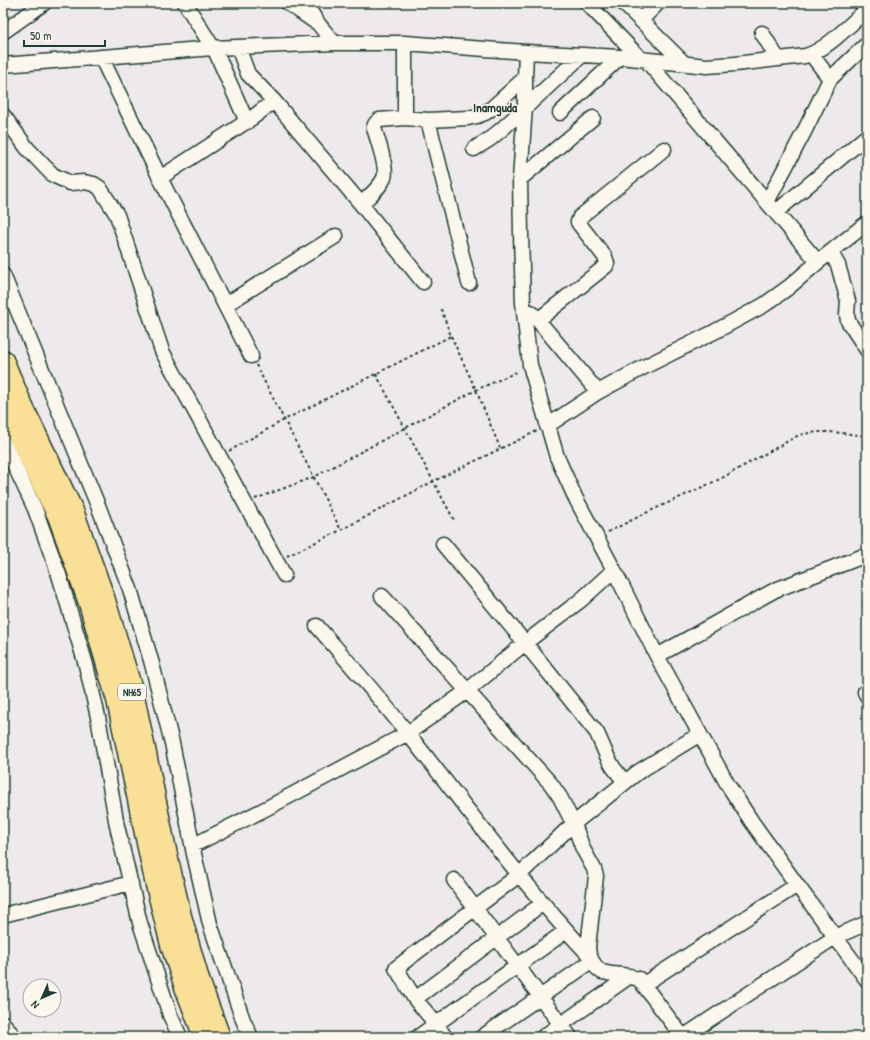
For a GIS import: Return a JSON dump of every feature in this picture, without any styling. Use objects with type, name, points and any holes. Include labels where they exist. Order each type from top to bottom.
[{"type":"highway","name":"NH65","points":[[3,360],[23,407],[74,514],[104,597],[134,696],[181,916],[199,980],[220,1037]]},
{"type":"highway","name":"NH65","points":[[3,404],[58,516],[89,603],[117,700],[155,881],[171,945],[204,1037]]},
{"type":"street","points":[[3,32],[44,3]]},
{"type":"street","points":[[185,3],[214,48],[247,122]]},
{"type":"street","points":[[288,3],[318,24]]},
{"type":"street","points":[[307,3],[318,24],[334,43]]},
{"type":"street","points":[[587,3],[643,59],[818,262]]},
{"type":"street","points":[[623,3],[684,63]]},
{"type":"street","points":[[641,20],[658,3]]},
{"type":"street","points":[[3,65],[214,48],[334,43],[405,43],[620,57],[707,66],[735,64],[811,54],[826,46],[867,10]]},
{"type":"street","points":[[762,33],[778,59]]},
{"type":"street","points":[[405,43],[405,118]]},
{"type":"street","points":[[772,207],[804,132],[830,79],[867,44]]},
{"type":"street","points":[[238,47],[246,71],[361,204],[423,282]]},
{"type":"street","points":[[526,52],[525,107],[520,179],[520,234],[523,303],[530,365],[557,457],[575,497],[598,538],[657,656],[728,785],[752,822],[867,980]]},
{"type":"street","points":[[811,54],[830,79]]},
{"type":"street","points":[[474,149],[490,139],[582,55]]},
{"type":"street","points":[[100,57],[160,178],[252,356]]},
{"type":"street","points":[[560,113],[620,57]]},
{"type":"street","points":[[361,204],[381,184],[385,177],[385,170],[374,128],[374,125],[379,120],[405,118],[428,120],[468,118],[477,116],[492,108],[525,78]]},
{"type":"street","points":[[160,178],[247,122],[274,102]]},
{"type":"street","points":[[3,115],[27,148],[54,175],[70,182],[94,184],[100,188],[107,198],[117,215],[162,351],[284,575]]},
{"type":"street","points":[[520,179],[593,118]]},
{"type":"street","points":[[428,120],[469,283]]},
{"type":"street","points":[[772,207],[867,136]]},
{"type":"street","points":[[538,320],[606,266],[607,263],[605,257],[578,222],[580,217],[664,149]]},
{"type":"street","points":[[548,426],[598,392],[764,305],[867,223]]},
{"type":"street","points":[[225,305],[336,236]]},
{"type":"street","points":[[830,253],[838,265],[848,300],[848,321],[867,350]]},
{"type":"street","points":[[3,275],[99,508],[130,589],[152,664],[172,743],[210,924],[243,1020],[251,1037]]},
{"type":"street","points":[[523,303],[598,392]]},
{"type":"street","points":[[3,441],[35,509],[59,575],[86,666],[98,717],[117,826],[140,923],[170,1015],[180,1037]]},
{"type":"street","points":[[443,544],[525,643],[596,733],[613,768],[625,782]]},
{"type":"street","points":[[657,656],[776,590],[861,556]]},
{"type":"street","points":[[192,844],[200,842],[269,807],[408,733],[467,691],[525,643],[581,600],[614,570]]},
{"type":"street","points":[[382,596],[551,784],[560,797],[596,876],[588,947],[590,958]]},
{"type":"street","points":[[317,626],[408,733],[519,875],[596,967],[602,972],[640,979],[683,1037],[835,937],[867,923]]},
{"type":"street","points":[[445,1037],[415,999],[396,968],[519,875],[573,824],[625,782],[638,772],[700,734]]},
{"type":"street","points":[[454,880],[570,1037]]},
{"type":"street","points":[[3,915],[131,883]]},
{"type":"street","points":[[644,984],[797,885]]},
{"type":"street","points":[[415,999],[543,903]]},
{"type":"street","points":[[418,1037],[566,930]]},
{"type":"street","points":[[482,1037],[541,997],[590,958]]},
{"type":"street","points":[[542,1037],[630,976]]},
{"type":"street","points":[[3,1023],[14,1037]]},
{"type":"path","points":[[441,309],[450,336],[476,390],[501,449]]},
{"type":"path","points":[[220,457],[284,420],[450,336]]},
{"type":"path","points":[[252,356],[341,530]]},
{"type":"path","points":[[245,504],[314,477],[476,390],[530,365]]},
{"type":"path","points":[[376,374],[454,520]]},
{"type":"path","points":[[276,561],[341,530],[434,481],[548,426]]},
{"type":"path","points":[[598,538],[619,526],[722,478],[797,436],[806,433],[840,433],[867,436]]},
{"type":"district","name":"Inamguda","points":[[495,107]]}]
